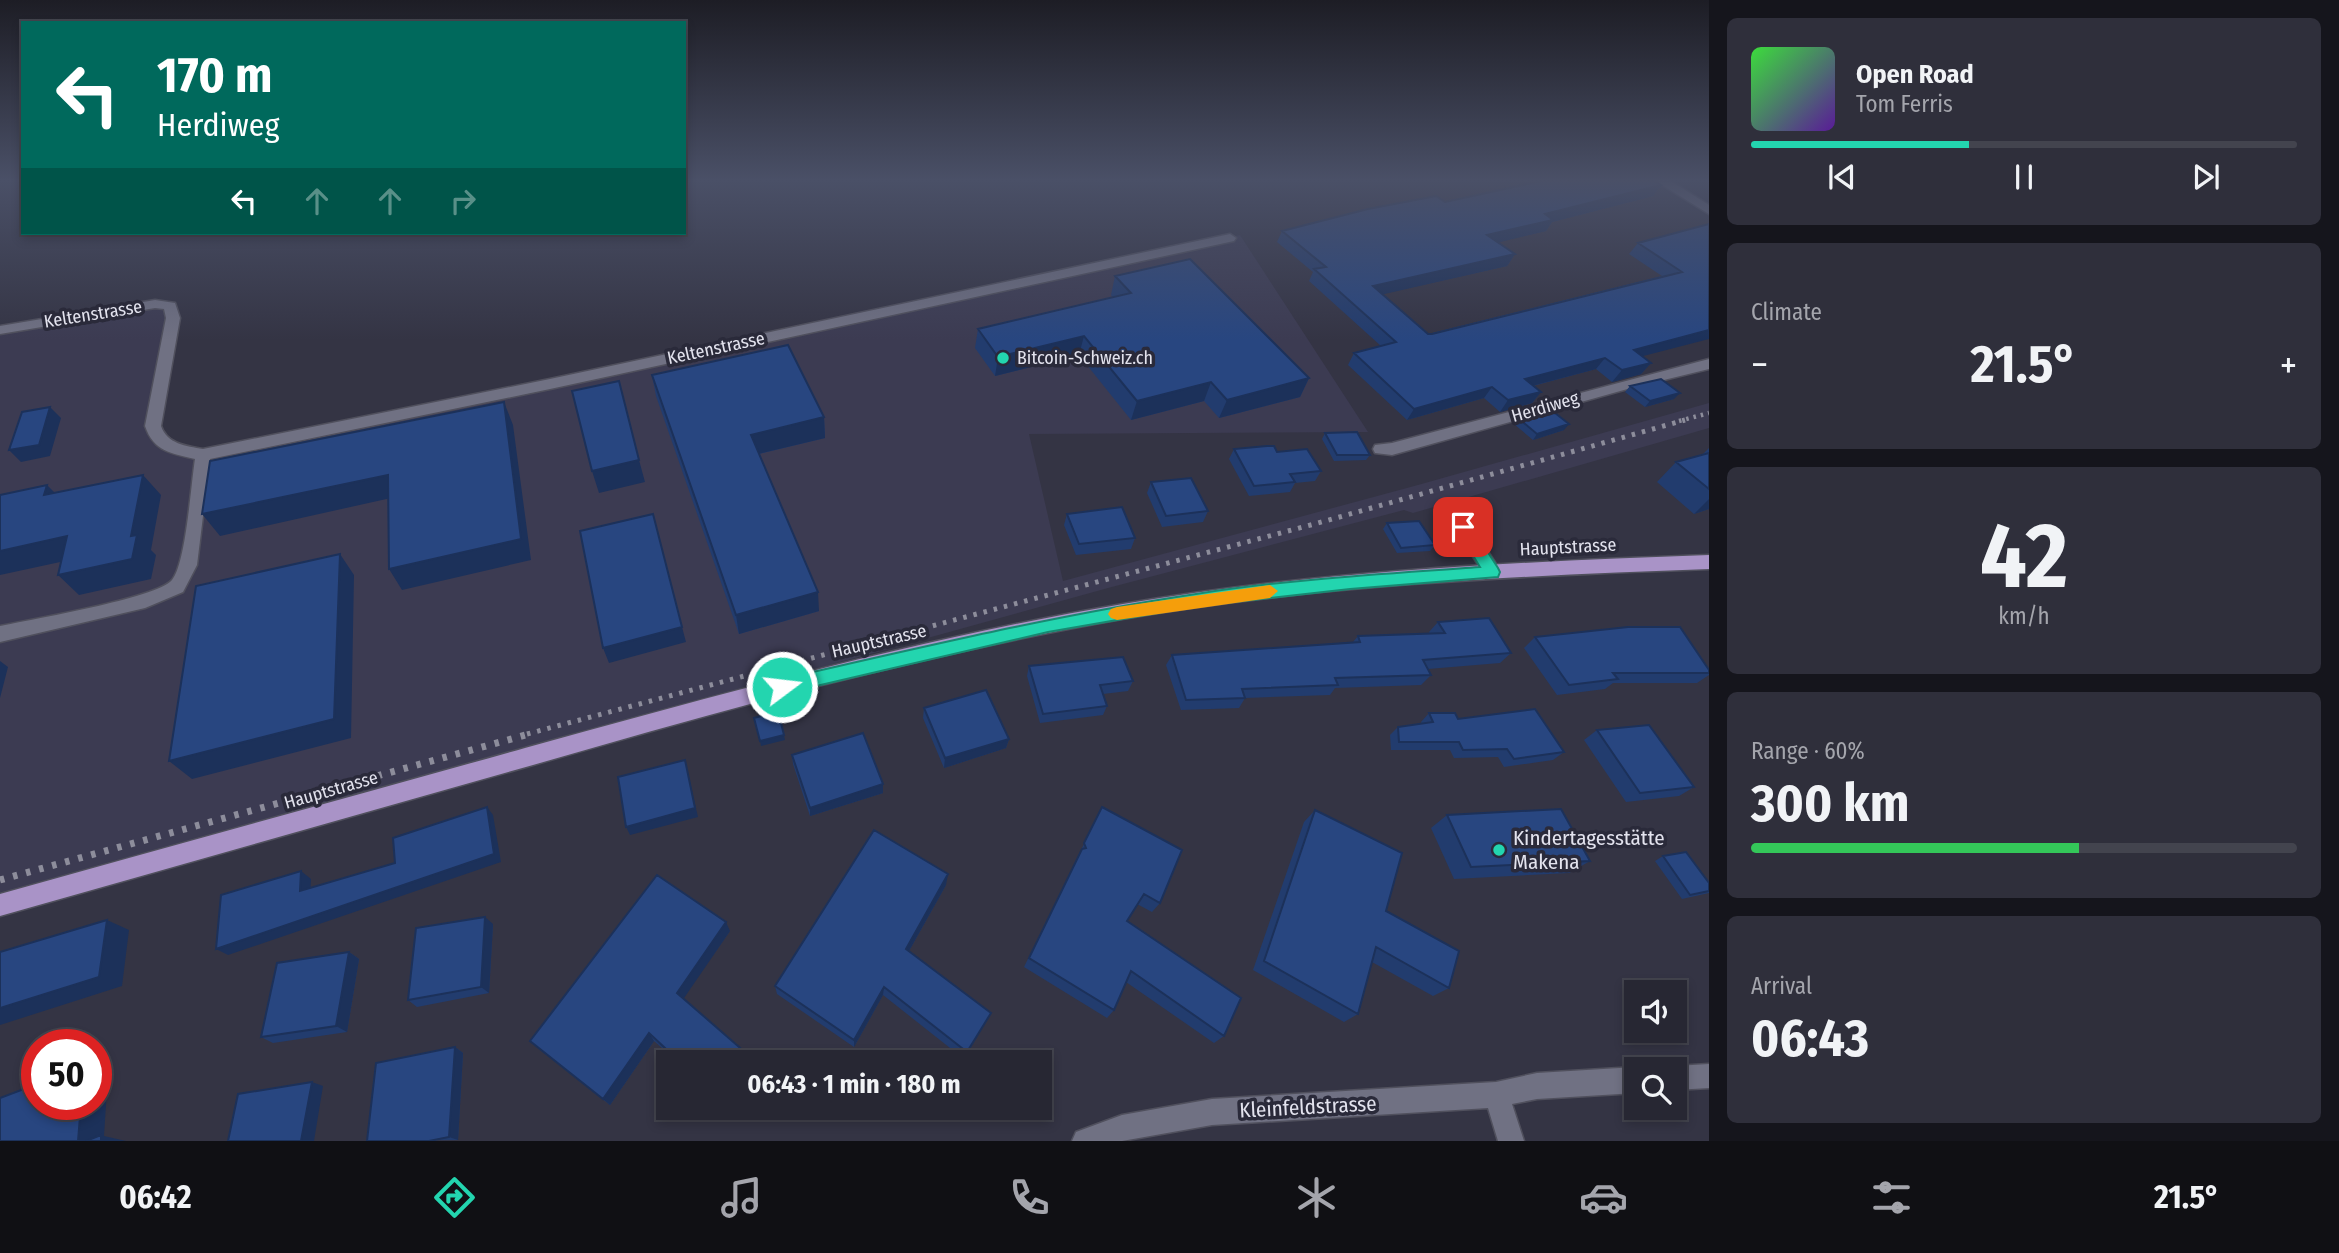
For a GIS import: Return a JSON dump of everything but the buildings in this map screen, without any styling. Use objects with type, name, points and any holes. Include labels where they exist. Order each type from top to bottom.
[{"type":"main road","name":"Hauptstrasse","points":[[0,905],[769,690],[1048,625],[1198,600],[1330,584],[1492,572],[1709,562]]},
{"type":"street","name":"Keltenstrasse","points":[[0,330],[155,304],[170,306],[173,318],[153,426],[157,438],[173,448],[203,455],[550,384],[1230,238]]},
{"type":"street","name":"Herdiweg","points":[[1381,449],[1392,449],[1630,383],[1709,364]]},
{"type":"street","points":[[0,634],[145,600],[177,587],[188,565],[203,455]]},
{"type":"street","points":[[1463,527],[1492,572]]},
{"type":"street","points":[[1687,1077],[1709,1076]]},
{"type":"street","name":"Kleinfeldstrasse","points":[[1085,1141],[1123,1135],[1212,1112],[1496,1096],[1537,1086],[1624,1081]]},
{"type":"street","points":[[1496,1096],[1511,1141]]},
{"type":"shaded area","points":[[1240,235],[1368,432],[1029,434],[1063,581],[1709,403],[1709,428],[1413,513],[1404,510],[1108,588],[0,895],[0,330],[155,304],[170,306],[157,438],[203,455]]},
{"type":"railway","points":[[1679,421],[1709,413]]},
{"type":"railway","points":[[527,734],[1318,523],[1685,420]]},
{"type":"railway","points":[[0,880],[533,733]]},
{"type":"slow traffic","points":[[1117,614],[1270,591]]},
{"type":"place","name":"Bitcoin-Schweiz.ch","points":[[1003,358]]},
{"type":"place","name":"Kindertagesstätte Makena","points":[[1499,850]]},
{"type":"route","points":[[782,687],[900,657],[1048,625],[1198,600],[1302,587],[1492,572],[1463,527]]}]
